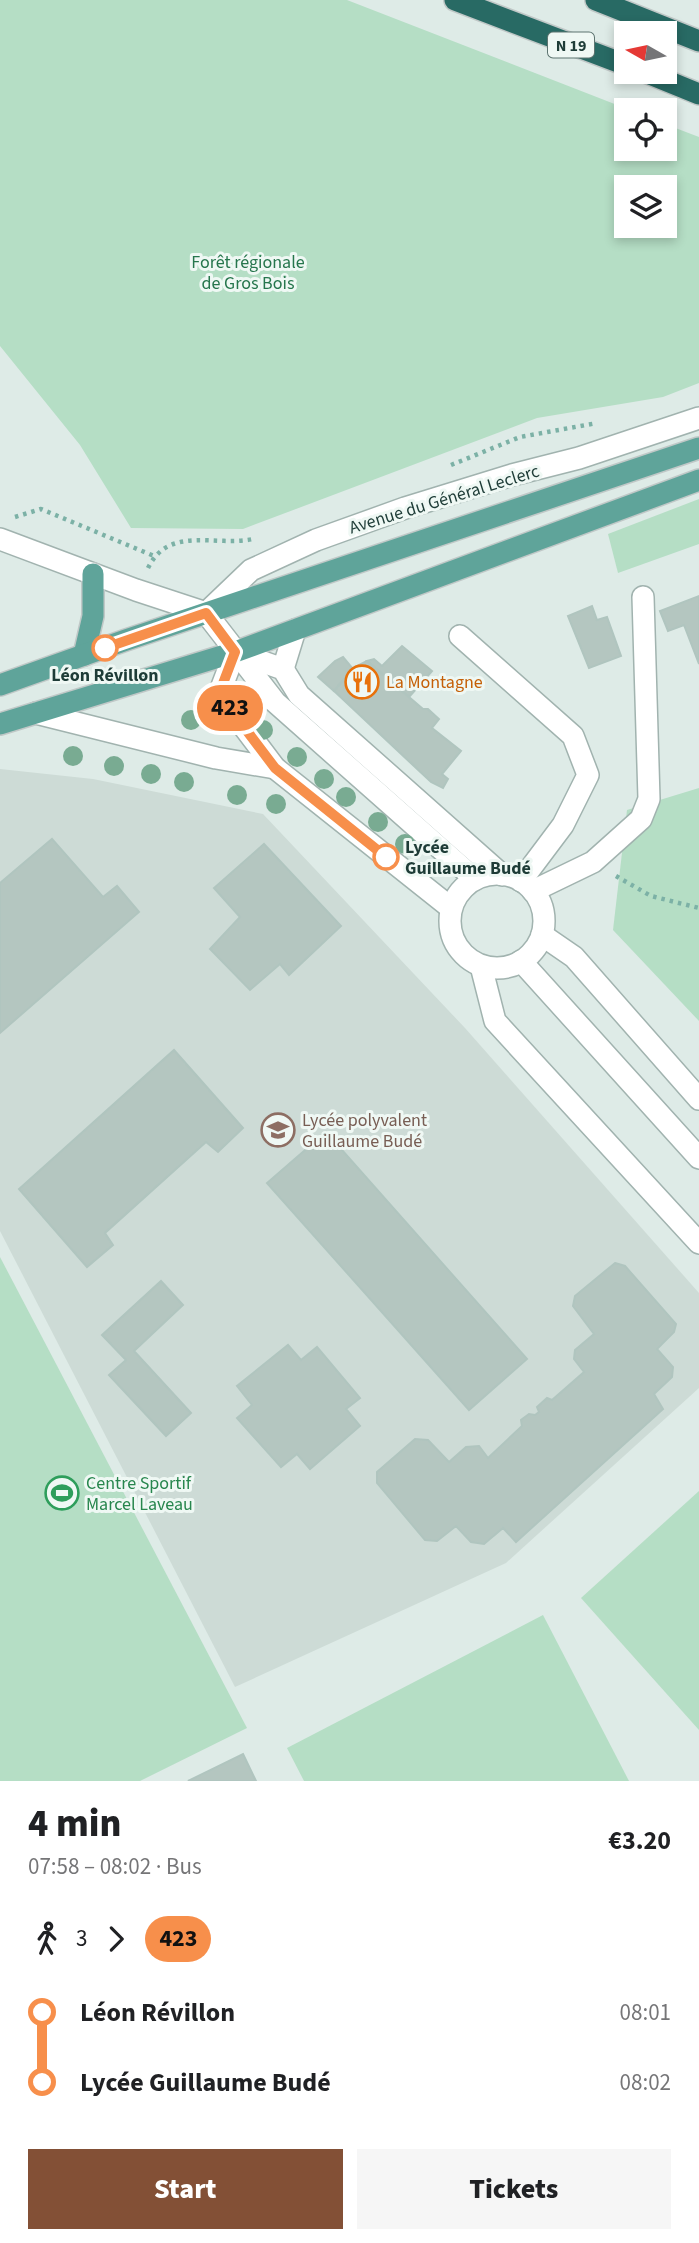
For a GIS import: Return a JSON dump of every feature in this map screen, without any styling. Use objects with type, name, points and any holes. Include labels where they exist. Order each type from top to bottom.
[{"type":"highway","name":"N 19","points":[[455,0],[614,60]]},
{"type":"highway","points":[[596,0],[699,41]]},
{"type":"highway","points":[[674,84],[699,94]]},
{"type":"main road","points":[[206,613],[699,448]]},
{"type":"main road","points":[[0,724],[235,652],[699,480]]},
{"type":"main road","points":[[84,655],[93,616],[93,574]]},
{"type":"main road","name":"Avenue du Général Leclerc","points":[[0,685],[206,613]]},
{"type":"street","name":"Avenue du Général Leclerc","points":[[206,613],[251,570],[316,540],[405,508],[512,475],[579,458],[699,418]]},
{"type":"street","points":[[0,539],[206,613],[275,702],[475,878]]},
{"type":"street","points":[[235,652],[283,669],[299,695],[519,882],[541,904],[545,920],[542,935],[533,952],[521,961],[500,969],[481,966],[467,958],[457,947],[451,933],[451,908],[459,892],[475,878],[494,874],[519,882],[593,862],[641,819],[649,799],[643,597]]},
{"type":"street","points":[[283,669],[295,630]]},
{"type":"street","points":[[460,636],[573,736],[588,775],[563,825],[519,882]]},
{"type":"street","points":[[235,652],[219,694],[275,768],[451,908]]},
{"type":"street","points":[[36,713],[216,758],[275,768]]},
{"type":"street","points":[[542,935],[574,957],[699,1099]]},
{"type":"street","points":[[521,961],[699,1158]]},
{"type":"street","points":[[481,966],[495,1021],[699,1242]]},
{"type":"path","points":[[8,519],[41,509],[154,556]]},
{"type":"path","points":[[593,862],[651,896],[699,908]]},
{"type":"shaded area","name":"Lycée polyvalent Guillaume Budé","points":[[0,769],[93,779],[263,814],[465,1028],[699,1293],[699,1388],[506,1563],[235,1687],[0,1231]]},
{"type":"green space","name":"Forêt régionale de Gros Bois","points":[[0,0],[347,0],[614,104],[614,161],[677,161],[677,129],[699,137],[699,383],[663,397],[537,418],[243,529],[131,528],[80,445],[0,346]]},
{"type":"green space","points":[[699,499],[699,544],[618,573],[608,534]]},
{"type":"green space","points":[[699,788],[699,1021],[613,930],[627,810]]},
{"type":"green space","name":"Centre Sportif Marcel Laveau","points":[[0,1257],[247,1728],[140,1781],[0,1781]]},
{"type":"green space","points":[[699,1491],[699,1730],[581,1598]]},
{"type":"green space","points":[[543,1615],[629,1781],[304,1781],[287,1748]]},
{"type":"building","points":[[699,596],[699,664],[684,625],[668,631],[660,611]]},
{"type":"building","points":[[592,606],[597,620],[607,617],[621,656],[589,668],[568,616]]},
{"type":"building","points":[[402,646],[432,671],[409,697],[367,661],[374,659],[382,666]]},
{"type":"building","points":[[343,657],[353,669],[334,691],[318,677]]},
{"type":"building","points":[[367,661],[423,709],[428,709],[439,719],[432,728],[461,751],[442,774],[448,779],[443,788],[431,782],[334,691],[355,667]]},
{"type":"building","points":[[52,839],[103,897],[117,886],[139,912],[0,1033],[0,883]]},
{"type":"building","points":[[264,844],[341,926],[289,975],[280,964],[250,990],[210,949],[240,917],[214,888]]},
{"type":"building","points":[[174,1050],[243,1128],[218,1152],[206,1142],[105,1233],[113,1245],[87,1267],[19,1189]]},
{"type":"building","points":[[326,1132],[527,1359],[469,1410],[267,1183]]},
{"type":"building","points":[[615,1263],[625,1266],[676,1324],[674,1332],[657,1349],[673,1367],[672,1377],[654,1394],[663,1409],[516,1542],[503,1528],[484,1544],[471,1542],[456,1526],[437,1541],[425,1540],[377,1483],[377,1472],[415,1439],[428,1440],[449,1462],[466,1447],[479,1446],[488,1458],[522,1426],[521,1420],[529,1414],[535,1415],[539,1412],[537,1407],[547,1398],[552,1400],[584,1372],[574,1359],[575,1350],[594,1334],[573,1306],[575,1296]]},
{"type":"building","points":[[161,1281],[183,1305],[134,1351],[191,1413],[166,1436],[109,1375],[126,1360],[102,1335]]},
{"type":"building","points":[[288,1345],[301,1360],[317,1347],[360,1398],[346,1409],[360,1426],[310,1469],[297,1454],[281,1467],[237,1418],[252,1405],[237,1386]]},
{"type":"building","points":[[243,1754],[256,1781],[188,1781]]},
{"type":"bus line","name":"423","points":[[105,648],[206,613],[235,652],[219,694],[275,768],[386,857]]},
{"type":"place","name":"Léon Révillon","points":[[105,648]]},
{"type":"place","name":"La Montagne","points":[[362,682]]},
{"type":"place","name":"Lycée Guillaume Budé","points":[[386,857]]},
{"type":"place","name":"Lycée polyvalent Guillaume Budé","points":[[278,1130]]},
{"type":"place","name":"Centre Sportif Marcel Laveau","points":[[62,1493]]}]
